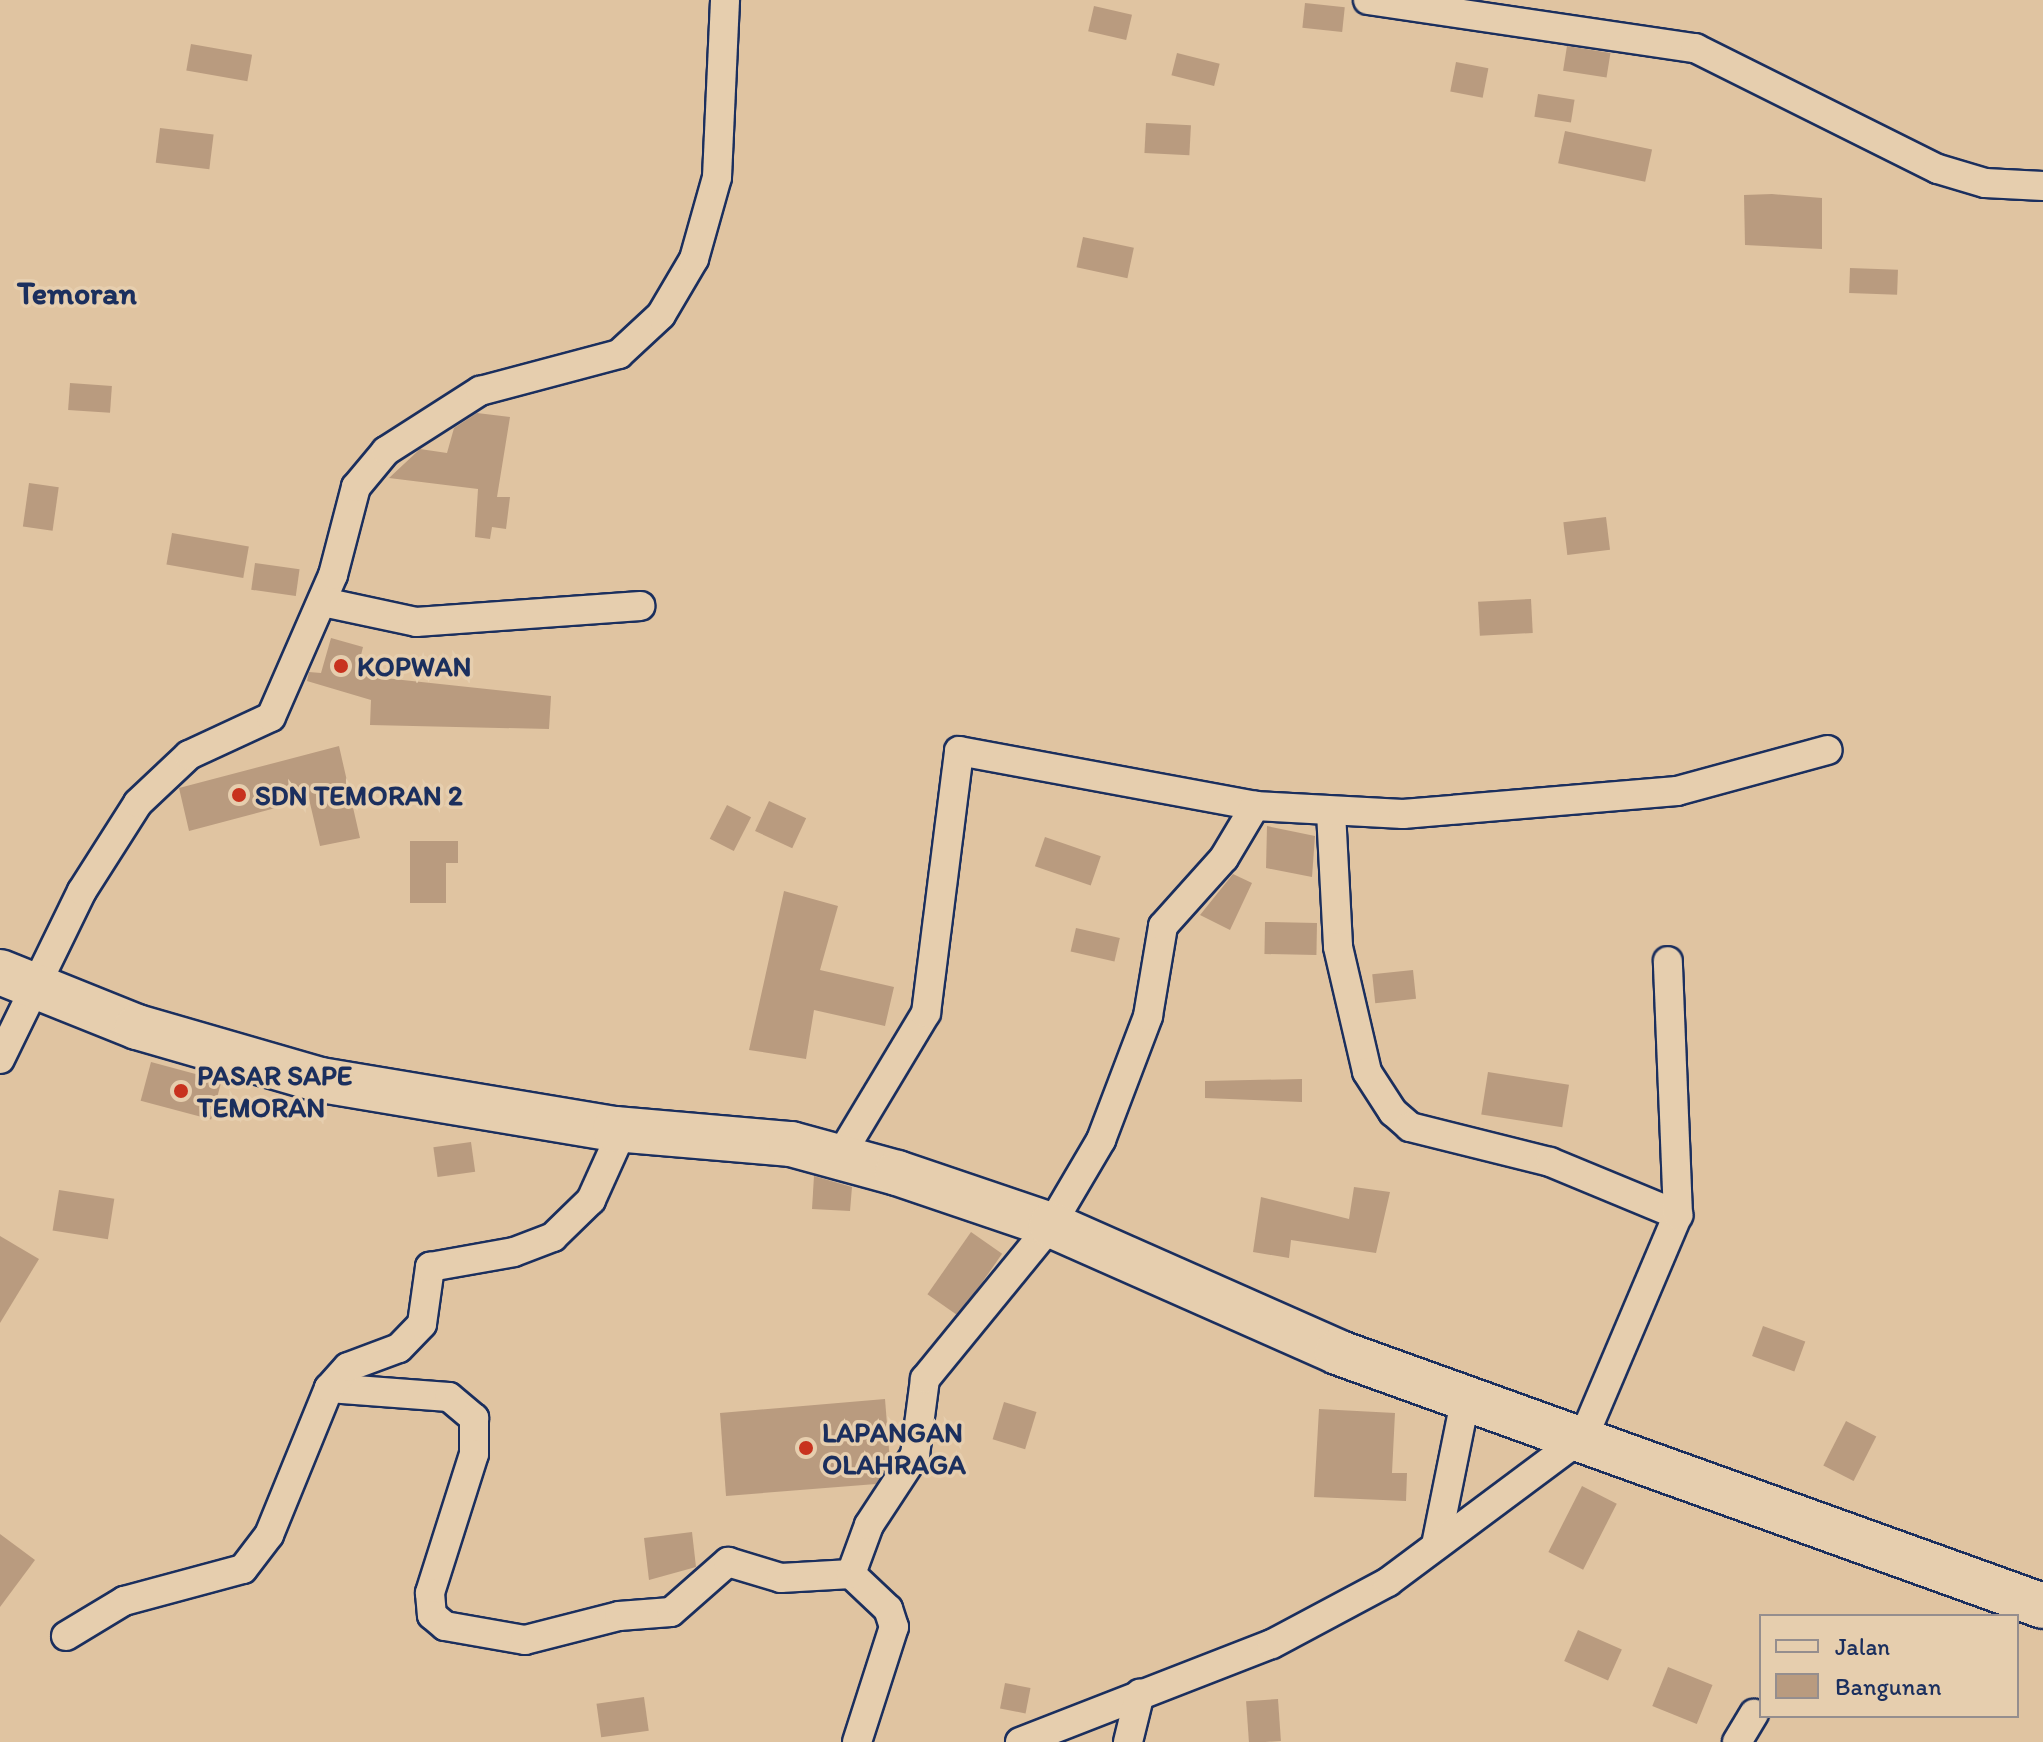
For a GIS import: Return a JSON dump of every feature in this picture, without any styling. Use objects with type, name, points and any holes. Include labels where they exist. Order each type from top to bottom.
[{"type":"main road","points":[[19,978],[137,1027],[321,1080],[623,1129],[791,1144],[840,1156],[1051,1225],[1337,1352],[1584,1436],[2043,1606]]},
{"type":"street","points":[[0,1059],[19,978],[138,803],[189,755],[271,717],[323,602],[356,487],[393,445],[480,391],[619,354],[661,315],[694,259],[717,177],[725,0]]},
{"type":"street","points":[[1368,0],[1695,48],[1938,169],[1985,183],[2043,186]]},
{"type":"street","points":[[323,602],[416,622],[640,606]]},
{"type":"street","points":[[840,1156],[926,1013],[959,751],[1255,806],[1403,814],[1677,791],[1828,750]]},
{"type":"street","points":[[851,1574],[869,1525],[915,1455],[925,1379],[1051,1225],[1118,1103],[1148,1016],[1163,926],[1224,858],[1255,806]]},
{"type":"street","points":[[1331,812],[1338,947],[1367,1072],[1393,1112],[1410,1127],[1550,1162],[1678,1215]]},
{"type":"street","points":[[1020,1742],[1272,1644],[1388,1582],[1584,1436],[1678,1215],[1668,961]]},
{"type":"street","points":[[66,1636],[124,1601],[243,1569],[298,1474],[329,1388],[348,1367],[413,1337],[427,1312],[433,1265],[514,1252],[575,1220],[623,1129]]},
{"type":"street","points":[[329,1388],[449,1397],[474,1418],[474,1454],[430,1593],[432,1615],[445,1626],[525,1640],[619,1616],[671,1612],[728,1562],[781,1578],[851,1574],[888,1609],[894,1627],[857,1742]]},
{"type":"street","points":[[1436,1545],[1466,1396]]},
{"type":"street","points":[[1128,1742],[1140,1693]]},
{"type":"street","points":[[1737,1742],[1754,1714]]},
{"type":"building","points":[[1305,3],[1345,7],[1342,32],[1302,28]]},
{"type":"building","points":[[1094,6],[1132,15],[1126,40],[1088,31]]},
{"type":"building","points":[[191,44],[252,55],[247,81],[186,71]]},
{"type":"building","points":[[1567,46],[1610,53],[1607,78],[1563,71]]},
{"type":"building","points":[[1177,53],[1220,64],[1214,86],[1171,75]]},
{"type":"building","points":[[1456,62],[1488,68],[1483,98],[1450,91]]},
{"type":"building","points":[[1538,94],[1575,100],[1571,123],[1534,117]]},
{"type":"building","points":[[1146,123],[1191,125],[1189,155],[1144,153]]},
{"type":"building","points":[[160,128],[214,135],[209,169],[156,163]]},
{"type":"building","points":[[1565,131],[1652,150],[1645,182],[1558,163]]},
{"type":"building","points":[[1744,195],[1822,198],[1822,249],[1745,245]]},
{"type":"building","points":[[1083,237],[1134,248],[1127,278],[1077,267]]},
{"type":"building","points":[[1850,268],[1898,270],[1897,295],[1849,293]]},
{"type":"building","points":[[70,383],[112,386],[110,413],[68,410]]},
{"type":"building","points":[[477,413],[510,417],[497,497],[510,497],[506,529],[492,527],[490,539],[475,537],[478,489],[389,478],[420,449],[447,453],[454,428]]},
{"type":"building","points":[[29,483],[59,487],[53,531],[23,527]]},
{"type":"building","points":[[1606,517],[1610,550],[1567,555],[1563,522]]},
{"type":"building","points":[[172,533],[249,547],[243,578],[166,565]]},
{"type":"building","points":[[255,563],[300,569],[296,596],[251,590]]},
{"type":"building","points":[[1531,599],[1533,633],[1480,636],[1478,602]]},
{"type":"building","points":[[331,638],[363,647],[356,675],[551,696],[549,729],[370,725],[371,700],[307,681],[309,672],[321,673]]},
{"type":"building","points":[[339,746],[360,838],[320,846],[309,799],[189,831],[179,788]]},
{"type":"building","points":[[769,801],[806,818],[792,848],[755,831]]},
{"type":"building","points":[[727,805],[751,817],[734,851],[710,839]]},
{"type":"building","points":[[1267,826],[1315,836],[1312,877],[1266,868]]},
{"type":"building","points":[[1045,837],[1101,856],[1091,886],[1035,866]]},
{"type":"building","points":[[410,841],[458,841],[458,863],[446,863],[446,903],[410,903]]},
{"type":"building","points":[[1233,874],[1252,883],[1230,930],[1200,915]]},
{"type":"building","points":[[784,891],[838,906],[820,970],[894,987],[885,1026],[814,1010],[806,1059],[749,1050]]},
{"type":"building","points":[[1265,922],[1317,923],[1316,955],[1264,954]]},
{"type":"building","points":[[1076,928],[1120,938],[1114,962],[1071,951]]},
{"type":"building","points":[[1413,970],[1416,999],[1375,1003],[1372,974]]},
{"type":"building","name":"PASAR SAPE TEMORAN","points":[[151,1062],[222,1081],[211,1120],[141,1101]]},
{"type":"building","points":[[1488,1072],[1569,1085],[1562,1127],[1481,1114]]},
{"type":"building","points":[[1302,1079],[1302,1102],[1205,1098],[1205,1081]]},
{"type":"building","points":[[471,1142],[475,1172],[438,1177],[433,1147]]},
{"type":"building","points":[[814,1176],[852,1187],[850,1211],[812,1209]]},
{"type":"building","points":[[1354,1187],[1390,1192],[1376,1253],[1291,1240],[1289,1258],[1253,1252],[1261,1197],[1349,1219]]},
{"type":"building","points":[[59,1190],[114,1199],[108,1239],[53,1230]]},
{"type":"building","points":[[971,1232],[1002,1254],[959,1316],[927,1294]]},
{"type":"building","points":[[0,1236],[39,1259],[0,1323]]},
{"type":"building","points":[[1763,1326],[1805,1341],[1794,1371],[1752,1356]]},
{"type":"building","name":"LAPANGAN OLAHRAGA","points":[[885,1399],[890,1462],[876,1484],[726,1496],[720,1413]]},
{"type":"building","points":[[1004,1402],[1037,1412],[1025,1449],[993,1439]]},
{"type":"building","points":[[1319,1409],[1395,1413],[1392,1473],[1407,1473],[1406,1501],[1314,1497]]},
{"type":"building","points":[[1846,1421],[1876,1436],[1854,1481],[1823,1466]]},
{"type":"building","points":[[1582,1486],[1617,1504],[1583,1570],[1548,1552]]},
{"type":"building","points":[[692,1532],[696,1567],[649,1580],[644,1538]]},
{"type":"building","points":[[0,1534],[35,1560],[0,1607]]},
{"type":"building","points":[[1578,1630],[1622,1650],[1608,1681],[1564,1661]]},
{"type":"building","points":[[1668,1667],[1713,1685],[1697,1724],[1652,1706]]},
{"type":"building","points":[[1005,1683],[1031,1688],[1026,1713],[1000,1709]]},
{"type":"building","points":[[644,1697],[649,1731],[601,1737],[596,1704]]},
{"type":"building","points":[[1278,1699],[1281,1741],[1249,1742],[1246,1701]]},
{"type":"place","name":"KOPWAN","points":[[341,666]]},
{"type":"place","name":"SDN TEMORAN 2","points":[[239,795]]},
{"type":"place","name":"PASAR SAPE TEMORAN","points":[[181,1091]]},
{"type":"place","name":"LAPANGAN OLAHRAGA","points":[[806,1448]]},
{"type":"district","name":"Temoran","points":[[77,293]]}]
